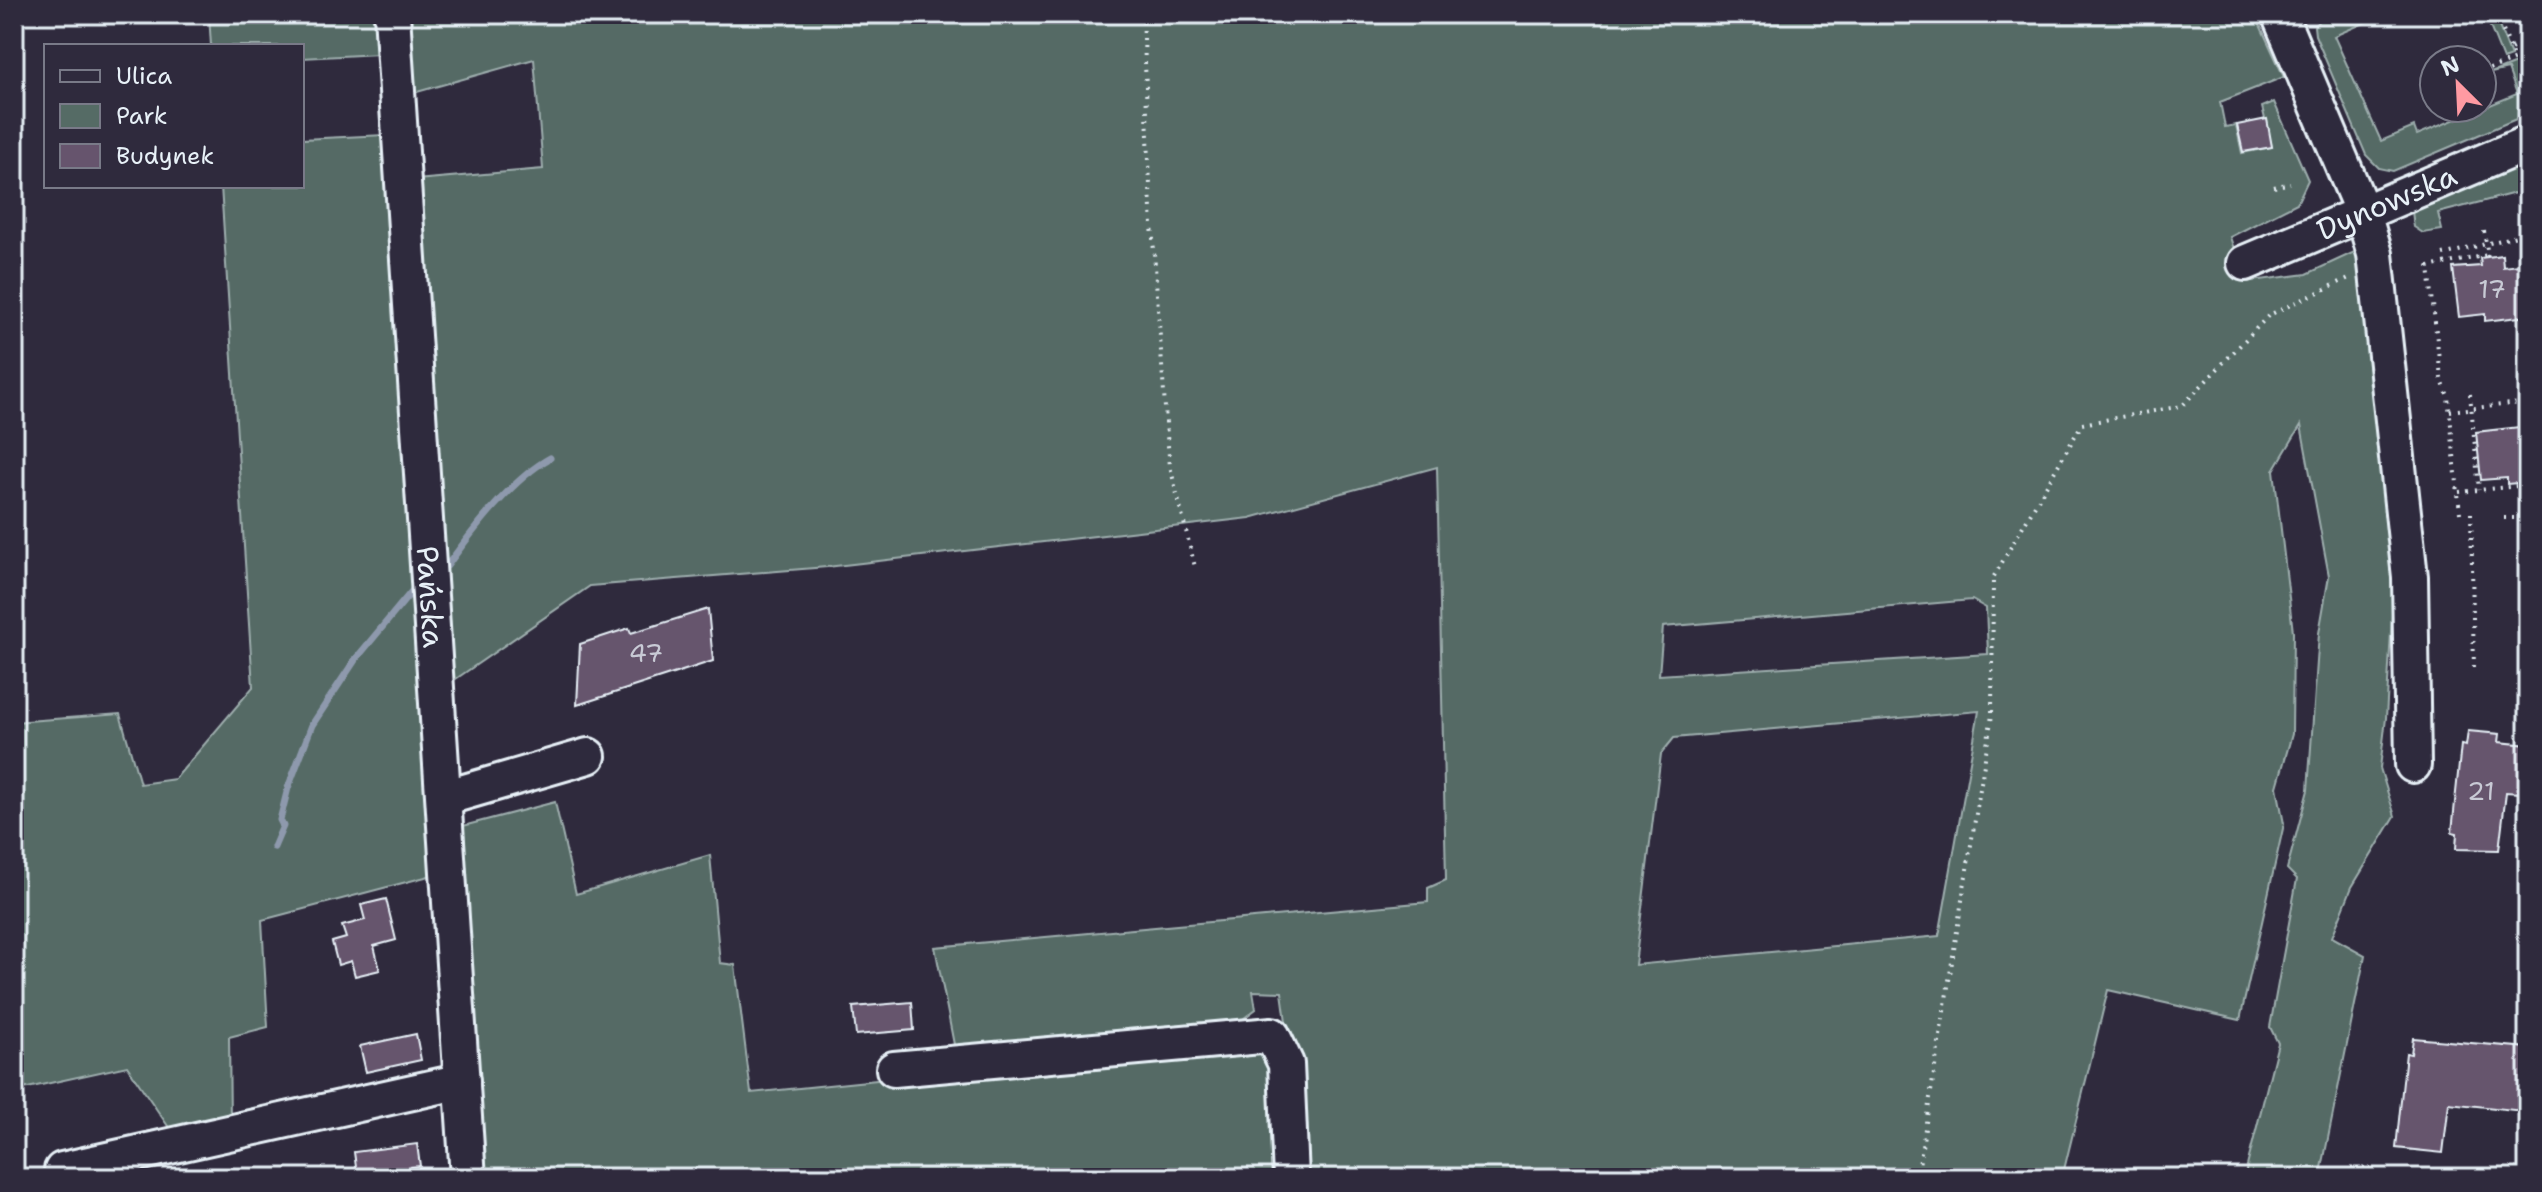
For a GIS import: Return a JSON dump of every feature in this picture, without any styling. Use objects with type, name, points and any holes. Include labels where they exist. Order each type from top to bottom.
[{"type":"street","name":"Pańska","points":[[392,14],[468,1178]]},
{"type":"street","points":[[2279,14],[2363,213],[2376,265],[2410,577],[2413,765]]},
{"type":"street","name":"Dynowska","points":[[2245,263],[2528,143]]},
{"type":"street","points":[[444,798],[588,756]]},
{"type":"street","points":[[894,1069],[1272,1035],[1286,1064],[1291,1178]]},
{"type":"street","points":[[62,1170],[462,1081]]},
{"type":"path","points":[[1143,14],[1151,210],[1167,436],[1170,466],[1195,567]]},
{"type":"path","points":[[2496,14],[2515,59],[2498,66]]},
{"type":"path","points":[[2511,49],[2523,44]]},
{"type":"path","points":[[2274,187],[2290,183]]},
{"type":"path","points":[[2460,513],[2450,411],[2441,378],[2429,267],[2488,256],[2484,231]]},
{"type":"path","points":[[2443,255],[2528,233]]},
{"type":"path","points":[[1917,1178],[1992,715],[1993,578],[2082,424],[2182,406],[2269,315],[2376,265]]},
{"type":"path","points":[[2470,394],[2479,490]]},
{"type":"path","points":[[2450,411],[2527,402],[2528,417]]},
{"type":"path","points":[[2458,492],[2526,484]]},
{"type":"path","points":[[2471,513],[2474,669]]},
{"type":"path","points":[[2504,518],[2528,518]]},
{"type":"green space","points":[[209,14],[375,14],[379,54],[304,58],[304,44],[211,44]]},
{"type":"green space","points":[[403,14],[2255,14],[2284,77],[2220,102],[2225,127],[2236,125],[2242,153],[2272,147],[2262,107],[2274,102],[2308,180],[2297,203],[2230,237],[2245,282],[2307,274],[2361,249],[2394,580],[2380,768],[2395,816],[2352,887],[2332,937],[2365,955],[2320,1178],[2244,1178],[2278,1043],[2270,1027],[2297,879],[2287,869],[2308,790],[2319,633],[2329,576],[2301,425],[2274,470],[2293,632],[2292,734],[2277,787],[2284,824],[2240,1020],[2108,990],[2062,1178],[482,1178],[463,826],[555,802],[576,894],[710,855],[720,963],[735,965],[751,1093],[974,1070],[1290,1051],[1282,992],[1253,991],[1256,1009],[1231,1028],[956,1055],[935,947],[1428,902],[1428,888],[1446,880],[1437,467],[1250,518],[827,567],[590,586],[450,683],[416,180],[543,169],[534,59],[410,94]],"holes":[[[1972,600],[1986,608],[1988,654],[1659,675],[1663,627]],[[1979,711],[1939,936],[1635,965],[1661,754],[1674,738]]]},
{"type":"green space","points":[[2325,14],[2385,14],[2334,36],[2381,141],[2414,127],[2417,135],[2444,124],[2498,124],[2498,102],[2517,94],[2508,69],[2498,70],[2528,58],[2528,114],[2393,171],[2379,168],[2366,155],[2315,35],[2314,26]]},
{"type":"green space","points":[[2485,14],[2494,14],[2511,56],[2503,59]]},
{"type":"green space","points":[[385,135],[433,875],[262,920],[268,1027],[229,1037],[230,1121],[172,1132],[127,1066],[14,1091],[14,722],[120,714],[140,784],[175,779],[253,687],[221,188],[304,188],[304,139]]},
{"type":"green space","points":[[2520,165],[2527,190],[2438,213],[2442,230],[2423,233],[2414,227],[2412,211]]},
{"type":"building","points":[[2267,119],[2272,147],[2243,152],[2237,125]]},
{"type":"building","points":[[2502,255],[2503,267],[2528,264],[2528,316],[2485,321],[2485,314],[2459,317],[2453,268],[2481,266],[2480,258]]},
{"type":"building","points":[[2528,426],[2528,482],[2507,484],[2507,478],[2481,480],[2476,432]]},
{"type":"building","points":[[708,609],[713,661],[577,705],[580,644],[629,628],[631,633]]},
{"type":"building","points":[[2468,731],[2500,734],[2499,742],[2528,745],[2528,789],[2519,788],[2519,793],[2506,792],[2499,850],[2456,849],[2457,833],[2452,832],[2455,802],[2461,745],[2466,746]]},
{"type":"building","points":[[386,899],[396,940],[374,946],[380,970],[355,976],[351,961],[338,965],[332,942],[346,938],[342,926],[365,920],[361,905]]},
{"type":"building","points":[[912,1002],[914,1030],[856,1035],[853,1007]]},
{"type":"building","points":[[416,1034],[421,1060],[366,1072],[360,1046]]},
{"type":"building","points":[[2413,1038],[2528,1048],[2523,1111],[2449,1103],[2443,1153],[2396,1148],[2406,1053],[2411,1054]]},
{"type":"building","points":[[417,1144],[420,1166],[411,1167],[413,1178],[366,1178],[366,1173],[357,1174],[354,1152]]},
{"type":"waterway","points":[[447,566],[508,492],[550,458]]},
{"type":"waterway","points":[[274,847],[283,826],[280,820],[288,788],[312,725],[355,660],[417,585]]}]
